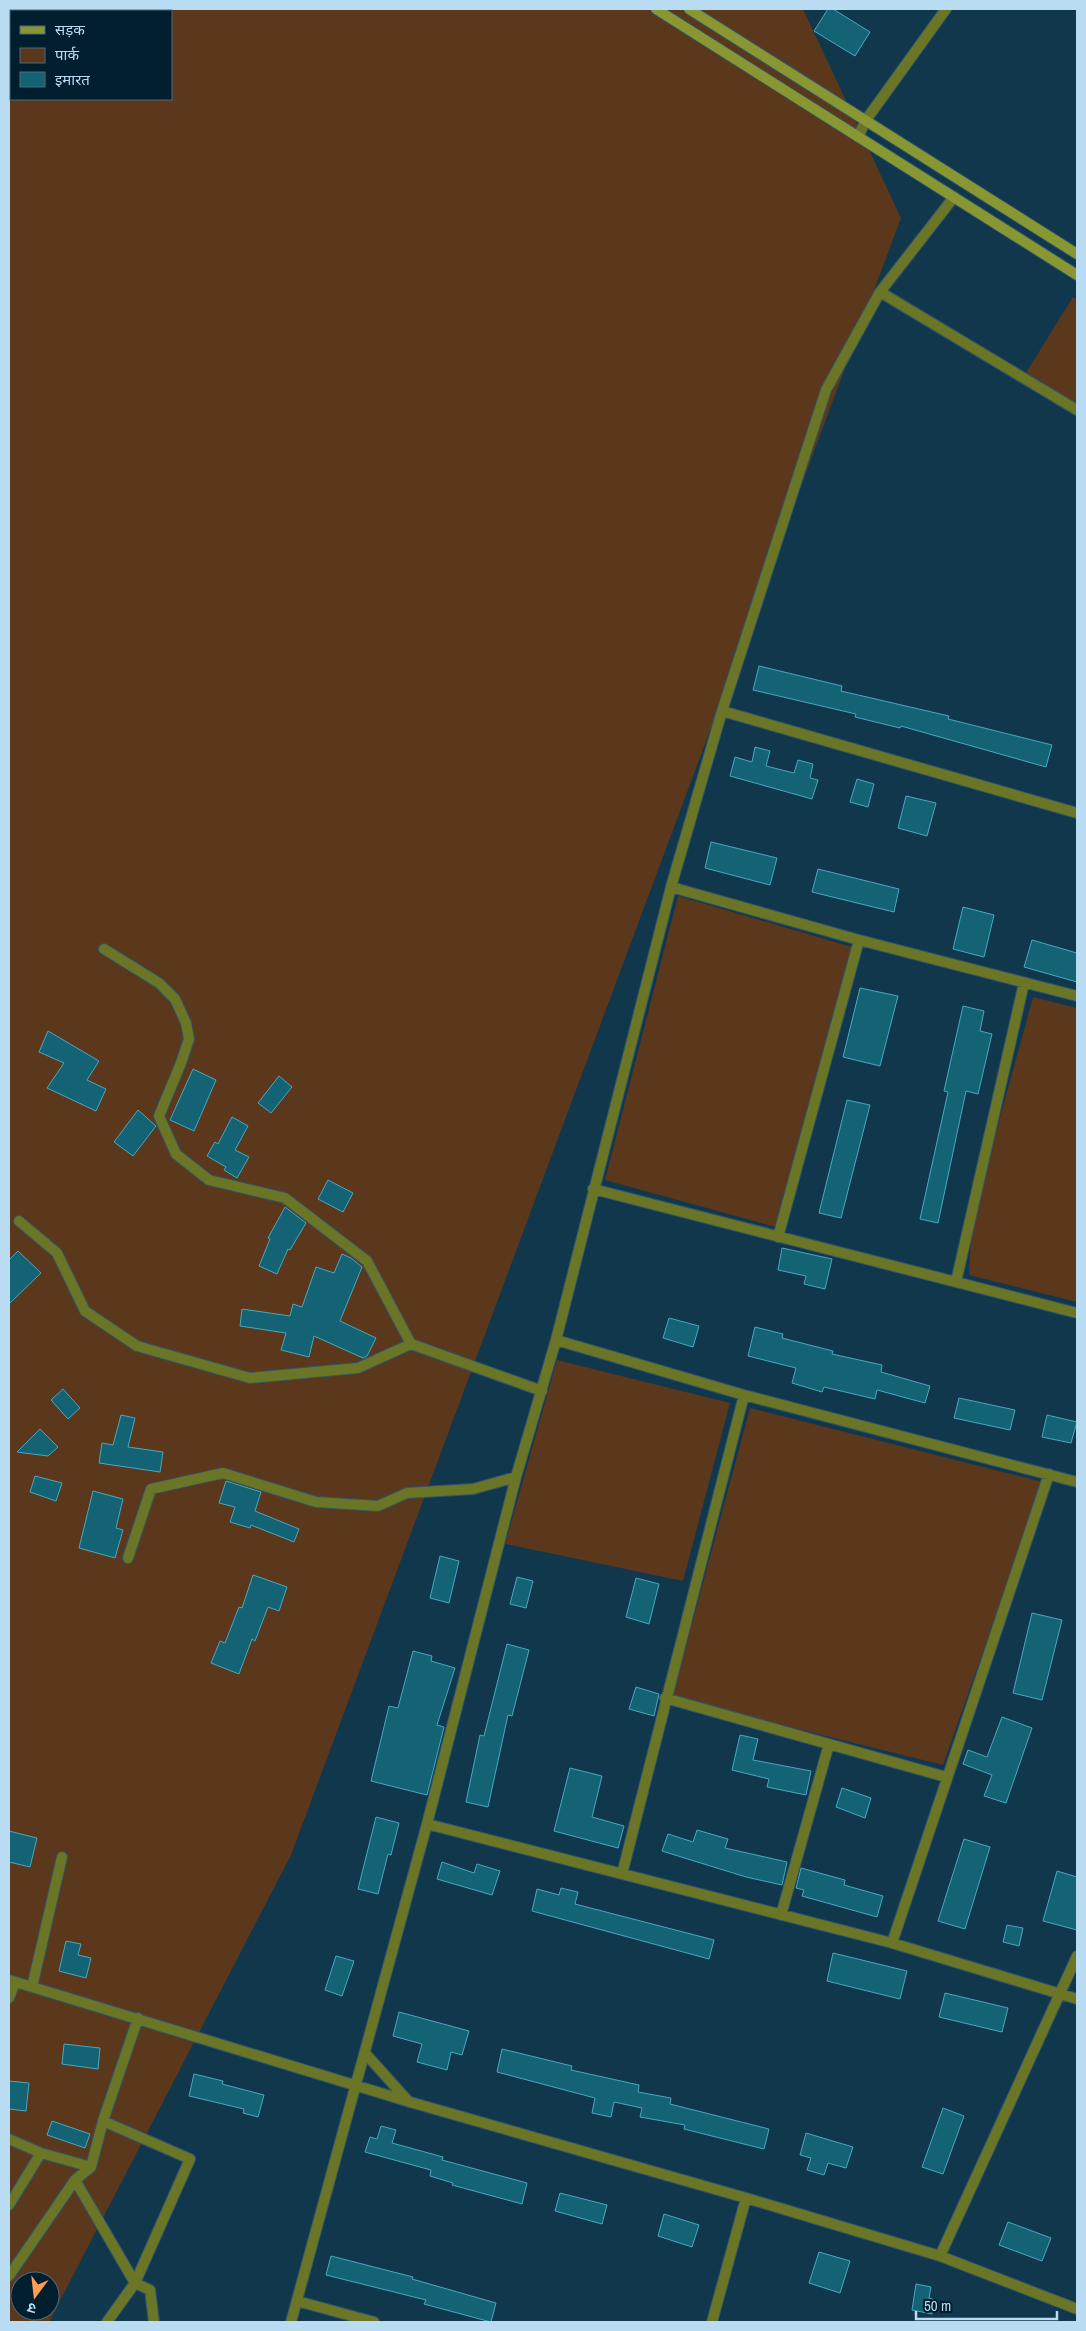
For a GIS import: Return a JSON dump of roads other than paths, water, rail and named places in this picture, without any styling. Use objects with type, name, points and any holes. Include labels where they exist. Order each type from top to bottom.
[{"type":"street","points":[[656,9],[1077,275]]},
{"type":"street","points":[[689,9],[1077,254]]},
{"type":"street","points":[[858,137],[866,120],[946,9]]},
{"type":"street","points":[[291,2322],[427,1824],[516,1477],[556,1340],[671,887],[722,711],[826,390],[880,292],[954,197]]},
{"type":"street","points":[[880,292],[1077,410]]},
{"type":"street","points":[[722,711],[1077,813]]},
{"type":"street","points":[[671,887],[859,940],[1077,996]]},
{"type":"street","points":[[778,1237],[859,940]]},
{"type":"street","points":[[104,949],[159,983],[175,999],[186,1023],[188,1039],[181,1063],[159,1116],[176,1154],[209,1180],[285,1198],[367,1261],[411,1344],[542,1391]]},
{"type":"street","points":[[956,1282],[1024,982]]},
{"type":"street","points":[[593,1189],[1077,1312]]},
{"type":"street","points":[[19,1221],[57,1253],[85,1311],[137,1346],[250,1378],[358,1368],[411,1344]]},
{"type":"street","points":[[556,1340],[744,1395],[1077,1482]]},
{"type":"street","points":[[622,1874],[665,1698],[744,1395]]},
{"type":"street","points":[[128,1558],[151,1489],[223,1473],[316,1502],[378,1506],[407,1492],[473,1489],[516,1477]]},
{"type":"street","points":[[892,1943],[1048,1474]]},
{"type":"street","points":[[665,1698],[946,1777]]},
{"type":"street","points":[[781,1915],[829,1744]]},
{"type":"street","points":[[427,1824],[892,1943],[1077,1999]]},
{"type":"street","points":[[32,1987],[62,1857]]},
{"type":"street","points":[[940,2256],[1061,1995],[1077,1956]]},
{"type":"street","points":[[9,1998],[12,1981],[356,2086],[940,2256],[1077,2309]]},
{"type":"street","points":[[9,2276],[75,2180],[90,2166],[103,2121],[138,2018]]},
{"type":"street","points":[[365,2053],[410,2102]]},
{"type":"street","points":[[103,2121],[190,2159],[135,2283],[107,2322]]},
{"type":"street","points":[[9,2138],[41,2153],[90,2166]]},
{"type":"street","points":[[9,2205],[41,2153]]},
{"type":"street","points":[[75,2180],[135,2283],[150,2290],[154,2322]]},
{"type":"street","points":[[712,2322],[746,2198]]},
{"type":"street","points":[[297,2301],[374,2322]]}]
